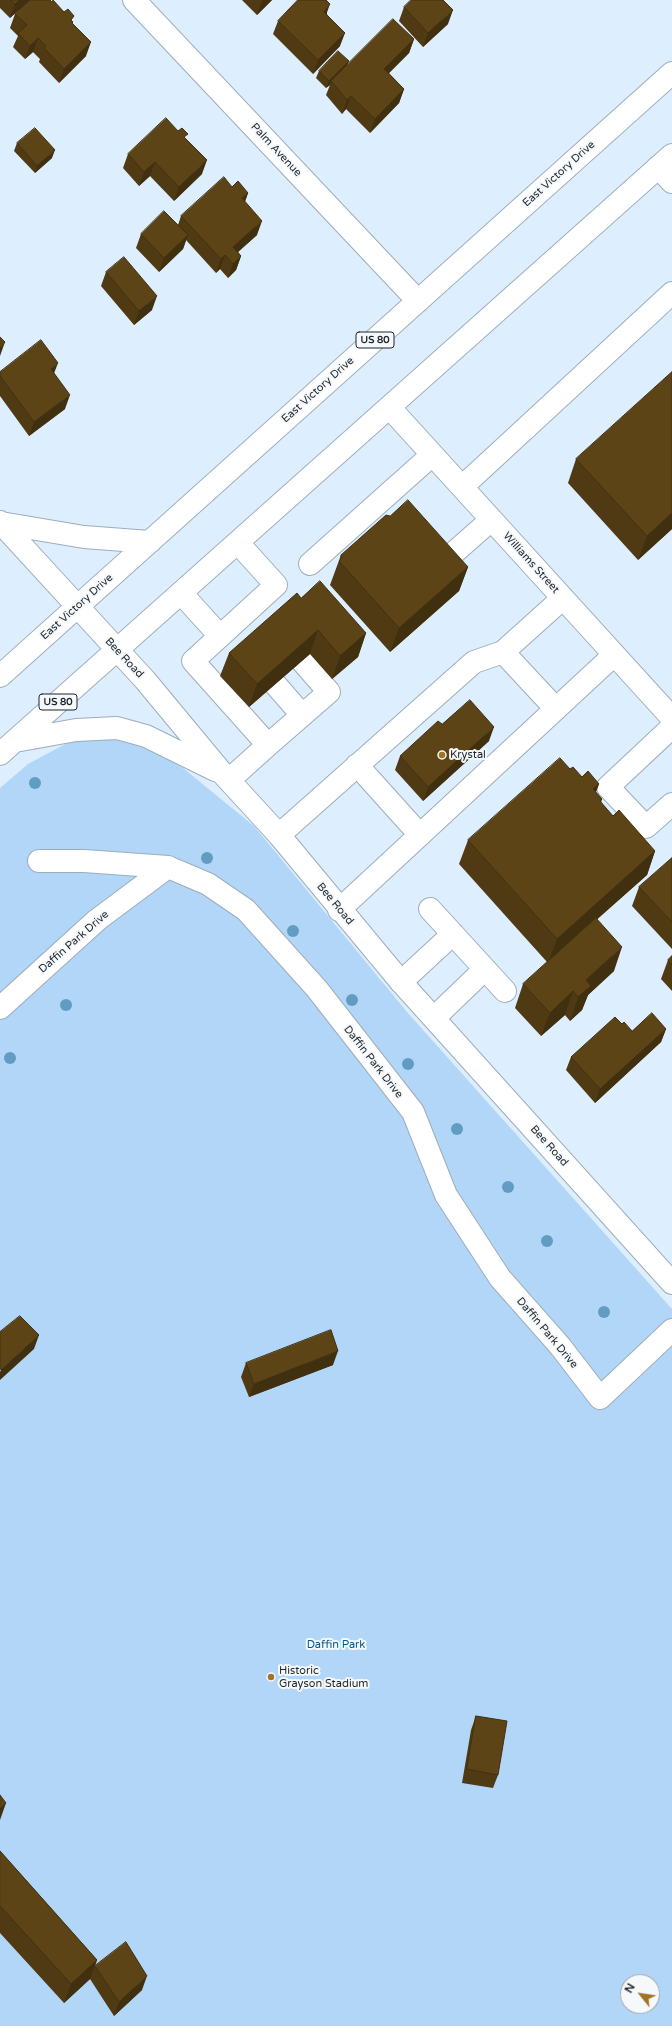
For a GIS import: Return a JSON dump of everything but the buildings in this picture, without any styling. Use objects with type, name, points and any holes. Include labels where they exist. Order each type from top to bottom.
[{"type":"main road","name":"Palm Avenue","points":[[134,0],[418,301]]},
{"type":"main road","name":"East Victory Drive","points":[[0,676],[672,73]]},
{"type":"main road","name":"US 80","points":[[7,748],[390,408],[667,168]]},
{"type":"main road","points":[[462,487],[669,302]]},
{"type":"main road","name":"Williams Street","points":[[390,408],[672,718]]},
{"type":"main road","points":[[310,564],[432,455]]},
{"type":"main road","points":[[449,558],[491,520]]},
{"type":"main road","points":[[0,523],[84,537],[150,542]]},
{"type":"main road","name":"Bee Road","points":[[0,523],[145,680],[226,777],[279,835],[339,910],[401,982],[672,1283]]},
{"type":"main road","points":[[238,542],[276,585],[193,661],[268,746]]},
{"type":"main road","points":[[181,593],[223,633],[242,647]]},
{"type":"main road","points":[[279,835],[474,662],[503,652],[563,598]]},
{"type":"main road","points":[[253,607],[268,624]]},
{"type":"main road","points":[[503,652],[556,709]]},
{"type":"main road","points":[[339,910],[614,655]]},
{"type":"main road","points":[[7,748],[76,730],[117,728],[146,736],[226,777],[268,746],[329,692],[302,661]]},
{"type":"main road","points":[[275,684],[302,715]]},
{"type":"main road","points":[[672,727],[608,787],[646,827],[672,804]]},
{"type":"main road","points":[[357,765],[420,835]]},
{"type":"main road","points":[[39,861],[84,861],[168,867]]},
{"type":"main road","name":"Daffin Park Drive","points":[[0,1008],[98,920],[168,867],[208,884],[246,910],[317,989],[413,1112],[446,1195],[500,1278],[560,1346],[600,1398],[672,1330]]},
{"type":"main road","points":[[430,909],[505,990]]},
{"type":"main road","points":[[401,982],[453,934]]},
{"type":"main road","points":[[434,1018],[485,969]]},
{"type":"green space","name":"Daffin Park","points":[[118,737],[167,755],[254,826],[407,1012],[672,1309],[672,2026],[0,2026],[0,788],[28,764],[71,741]]},
{"type":"place","name":"Krystal","points":[[442,755]]},
{"type":"place","name":"Historic Grayson Stadium","points":[[271,1677]]}]
